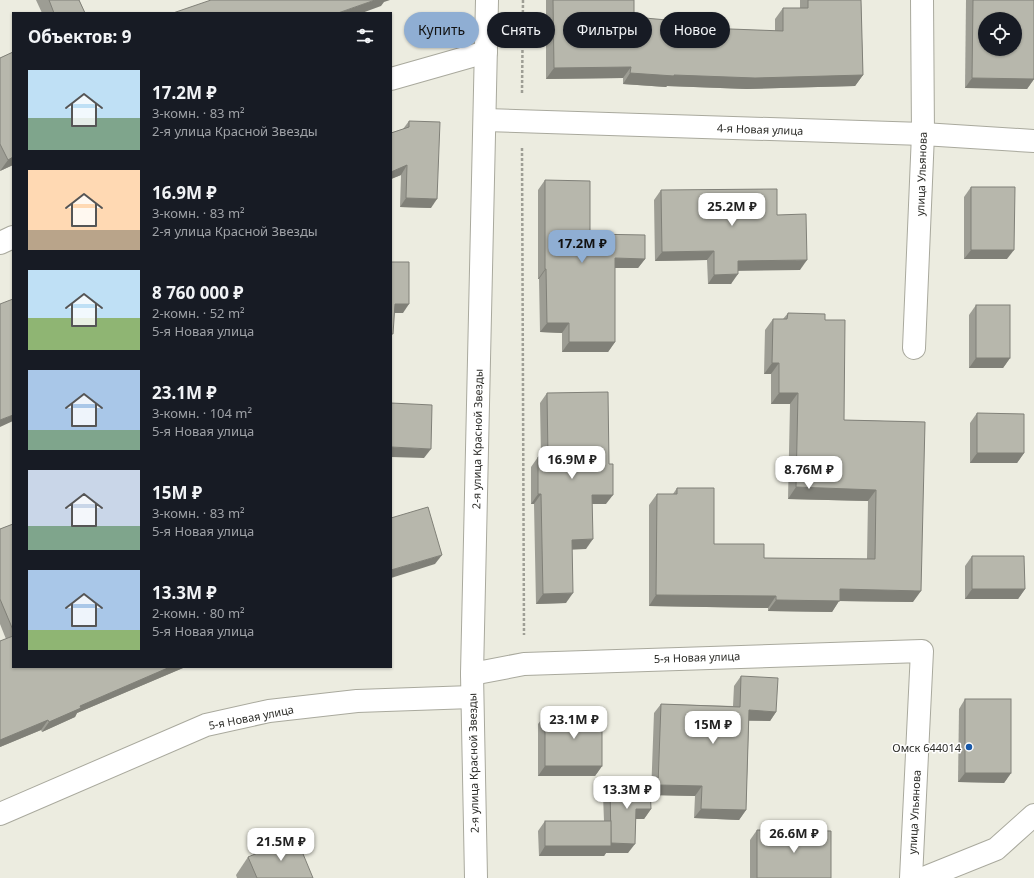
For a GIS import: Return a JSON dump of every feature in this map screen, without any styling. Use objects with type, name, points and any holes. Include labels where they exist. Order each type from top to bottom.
[{"type":"street","name":"2-я улица Красной Звезды","points":[[476,878],[472,674],[487,0]]},
{"type":"street","name":"улица Ульянова","points":[[914,348],[923,134],[922,0]]},
{"type":"street","points":[[392,79],[486,52]]},
{"type":"street","name":"4-я Новая улица","points":[[485,120],[923,134],[1034,142]]},
{"type":"street","points":[[0,243],[12,237]]},
{"type":"street","name":"улица Ульянова","points":[[911,878],[922,651]]},
{"type":"street","name":"5-я Новая улица","points":[[472,674],[524,664],[922,651]]},
{"type":"street","name":"5-я Новая улица","points":[[0,814],[206,725],[269,711],[357,700],[472,697]]},
{"type":"street","points":[[924,878],[996,849],[1034,815]]},
{"type":"path","points":[[523,0],[524,664]]},
{"type":"building","points":[[49,0],[79,0],[85,12],[54,12]]},
{"type":"building","points":[[211,0],[375,0],[341,12],[176,12]]},
{"type":"building","points":[[553,0],[634,0],[634,12],[563,12],[563,48],[652,48],[652,19],[660,19],[660,48],[730,48],[730,29],[783,31],[783,8],[808,8],[808,0],[861,0],[863,75],[755,78],[674,76],[630,73],[631,67],[554,68],[555,12],[553,12]]},
{"type":"building","points":[[973,0],[1034,0],[1034,79],[972,78]]},
{"type":"building","points":[[12,52],[12,158],[8,160],[0,144],[0,58]]},
{"type":"building","points":[[409,121],[440,122],[437,199],[406,198],[407,165],[392,172],[392,133],[409,127]]},
{"type":"building","points":[[545,180],[590,181],[590,234],[645,235],[645,259],[615,258],[615,342],[569,342],[569,323],[547,323],[545,269]]},
{"type":"building","points":[[971,187],[1015,187],[1014,250],[971,250]]},
{"type":"building","points":[[777,189],[777,215],[806,214],[807,260],[738,261],[738,274],[714,275],[714,251],[662,252],[661,190]]},
{"type":"building","points":[[392,262],[409,262],[409,304],[395,304],[393,334]]},
{"type":"building","points":[[12,299],[12,415],[0,420],[0,304]]},
{"type":"building","points":[[976,305],[1010,305],[1010,358],[976,358]]},
{"type":"building","points":[[788,313],[825,314],[825,320],[845,320],[844,420],[925,422],[921,591],[840,589],[840,601],[776,600],[776,596],[656,595],[657,494],[677,494],[677,488],[714,488],[714,544],[764,544],[764,558],[875,559],[876,490],[796,487],[798,393],[779,393],[779,363],[772,363],[773,319],[787,319]]},
{"type":"building","points":[[608,392],[609,464],[613,464],[613,495],[592,495],[593,539],[572,540],[573,593],[543,594],[541,494],[538,494],[538,457],[548,457],[547,393]]},
{"type":"building","points":[[392,403],[432,405],[431,449],[392,447]]},
{"type":"building","points":[[977,413],[1024,414],[1024,453],[977,453]]},
{"type":"building","points":[[428,507],[442,555],[392,570],[392,518]]},
{"type":"building","points":[[12,524],[12,628],[0,599],[0,529]]},
{"type":"building","points":[[972,556],[1024,556],[1025,589],[972,589]]},
{"type":"building","points":[[12,636],[12,668],[168,668],[80,706],[81,708],[49,722],[48,720],[0,740],[0,641]]},
{"type":"building","points":[[741,676],[778,678],[776,712],[749,710],[746,810],[701,809],[702,786],[658,785],[661,704],[740,707]]},
{"type":"building","points":[[965,699],[1011,699],[1011,773],[965,773]]},
{"type":"building","points":[[545,715],[602,715],[602,766],[545,766]]},
{"type":"building","points":[[650,784],[651,809],[636,809],[635,844],[611,843],[610,785]]},
{"type":"building","points":[[545,821],[611,821],[611,846],[545,846]]},
{"type":"building","points":[[757,830],[831,831],[831,878],[757,878]]},
{"type":"building","points":[[296,837],[313,878],[257,878],[248,857]]},
{"type":"place","name":"Омск 644014","points":[[969,747]]}]
